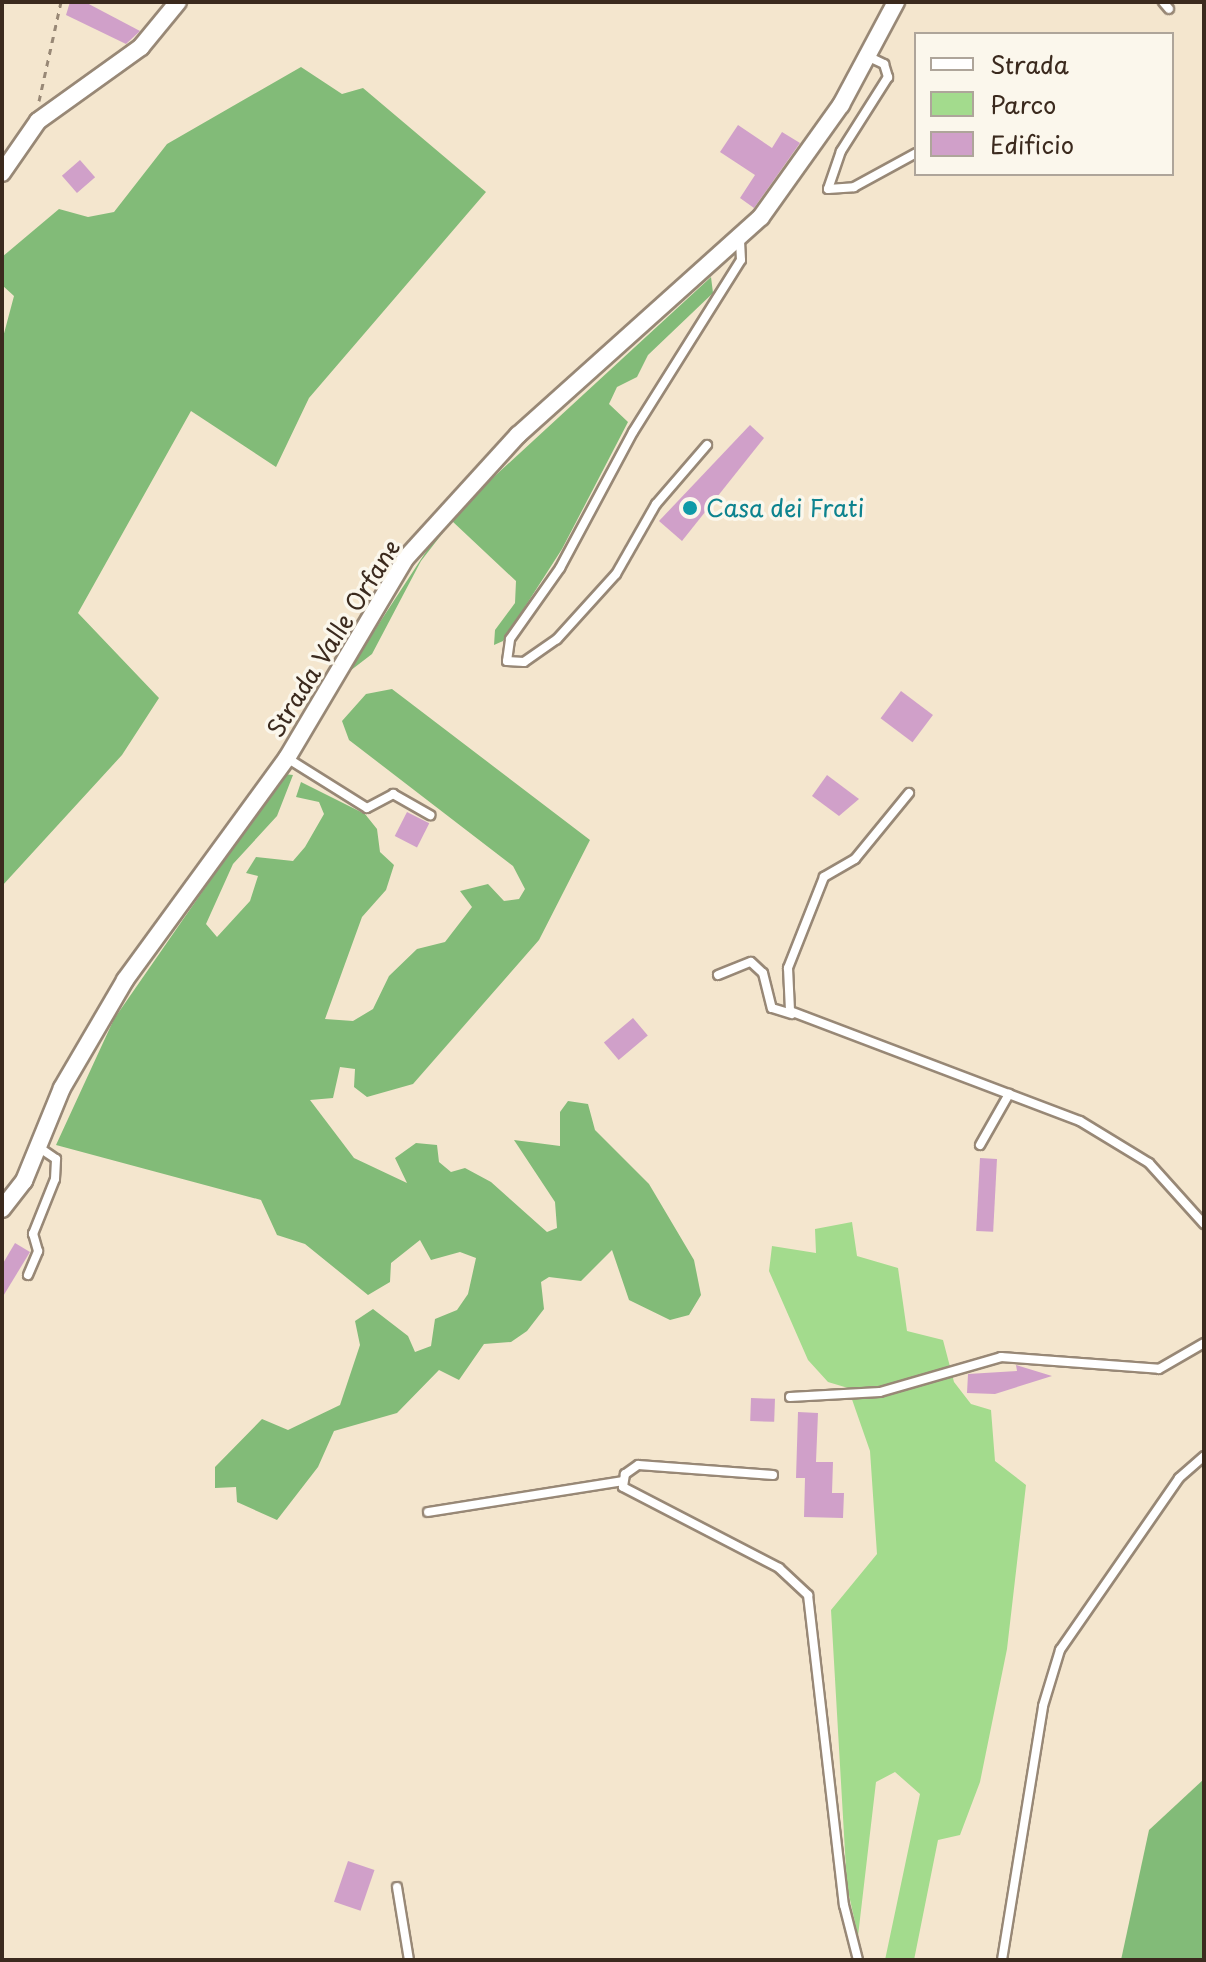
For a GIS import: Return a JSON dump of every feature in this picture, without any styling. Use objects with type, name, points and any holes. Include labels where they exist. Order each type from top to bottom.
[{"type":"street","points":[[2,173],[38,121],[141,47],[178,2]]},
{"type":"street","name":"Strada Valle Orfane","points":[[2,1209],[41,1149],[62,1088],[125,980],[287,758],[405,559],[518,435],[740,241],[788,185],[867,56],[896,2]]},
{"type":"lane","points":[[867,56],[884,64],[888,77],[841,151],[828,189],[854,187],[914,154]]},
{"type":"lane","points":[[707,445],[656,504],[616,574],[557,639],[524,662],[507,661],[510,639],[560,568],[633,432],[741,260],[740,241]]},
{"type":"lane","points":[[287,758],[367,808],[393,794],[430,815]]},
{"type":"lane","points":[[792,1014],[788,968],[824,877],[855,859],[909,793]]},
{"type":"lane","points":[[718,975],[751,962],[763,973],[772,1008],[1009,1094],[1122,1144],[1204,1224]]},
{"type":"lane","points":[[980,1145],[1009,1094]]},
{"type":"lane","points":[[28,1275],[38,1251],[33,1234],[55,1179],[56,1159],[41,1149]]},
{"type":"lane","points":[[790,1397],[880,1392],[1001,1357],[1159,1369],[1204,1343]]},
{"type":"lane","points":[[1002,1960],[1043,1706],[1060,1650],[1179,1478],[1204,1456]]},
{"type":"lane","points":[[428,1512],[623,1481],[631,1468],[651,1464],[773,1475]]},
{"type":"lane","points":[[623,1481],[630,1496],[779,1568],[808,1595],[844,1905],[858,1960]]},
{"type":"lane","points":[[397,1887],[409,1960]]},
{"type":"path","points":[[38,121],[61,2]]},
{"type":"green space","points":[[301,67],[342,94],[363,88],[486,192],[309,398],[276,467],[191,411],[78,613],[159,698],[122,755],[2,886],[2,341],[14,296],[2,285],[2,257],[59,209],[88,217],[114,212],[167,144]]},
{"type":"green space","points":[[711,277],[713,293],[648,355],[637,377],[617,387],[609,404],[628,422],[562,549],[503,641],[494,645],[495,630],[515,603],[516,581],[452,521],[421,561],[372,654],[346,674],[446,521]]},
{"type":"green space","points":[[392,689],[590,840],[539,940],[413,1084],[367,1097],[354,1087],[355,1069],[340,1067],[333,1098],[310,1100],[354,1158],[407,1183],[395,1158],[416,1143],[437,1145],[439,1162],[451,1172],[465,1168],[491,1182],[547,1232],[557,1228],[555,1202],[514,1140],[560,1146],[560,1112],[568,1101],[588,1104],[595,1130],[649,1184],[694,1260],[701,1295],[689,1315],[670,1320],[629,1300],[612,1250],[581,1281],[549,1277],[541,1282],[544,1309],[527,1331],[511,1342],[484,1344],[459,1380],[439,1370],[397,1413],[334,1431],[318,1467],[277,1520],[237,1502],[236,1487],[215,1488],[215,1467],[262,1419],[288,1430],[340,1405],[360,1345],[355,1321],[373,1309],[408,1336],[415,1352],[431,1346],[435,1319],[457,1310],[468,1294],[476,1258],[460,1252],[431,1260],[420,1240],[391,1263],[390,1282],[368,1295],[305,1244],[277,1235],[261,1200],[56,1145],[114,1019],[284,774],[293,775],[277,816],[233,864],[206,924],[217,937],[250,901],[258,876],[246,873],[256,857],[293,861],[305,847],[324,814],[319,802],[296,797],[301,782],[365,814],[377,829],[380,852],[394,865],[386,890],[362,917],[325,1019],[353,1021],[373,1009],[389,976],[417,949],[445,942],[472,907],[460,891],[488,884],[504,901],[519,899],[525,889],[513,866],[349,740],[342,721],[366,694]]},
{"type":"green space","points":[[852,1222],[857,1256],[898,1268],[907,1331],[943,1340],[954,1382],[971,1404],[991,1410],[995,1461],[1026,1485],[1007,1649],[980,1782],[960,1835],[938,1840],[914,1960],[885,1960],[920,1794],[895,1772],[876,1782],[858,1936],[847,1886],[831,1610],[877,1554],[870,1451],[848,1388],[828,1382],[808,1360],[769,1271],[772,1246],[816,1253],[815,1229]]},
{"type":"green space","points":[[1204,1779],[1204,1960],[1121,1960],[1149,1830]]},
{"type":"building","points":[[70,2],[85,2],[140,31],[126,44],[66,15]]},
{"type":"building","points":[[738,125],[772,148],[782,132],[800,143],[754,208],[740,198],[755,175],[720,152]]},
{"type":"building","points":[[80,160],[95,177],[77,193],[62,176]]},
{"type":"building","points":[[750,425],[764,438],[682,541],[659,521]]},
{"type":"building","points":[[901,691],[933,715],[912,742],[881,718]]},
{"type":"building","points":[[827,775],[859,799],[839,816],[812,796]]},
{"type":"building","points":[[407,812],[429,823],[417,847],[395,836]]},
{"type":"building","points":[[633,1018],[648,1036],[619,1060],[604,1042]]},
{"type":"building","points":[[980,1158],[997,1159],[993,1232],[976,1231]]},
{"type":"building","points":[[15,1243],[30,1252],[2,1298],[2,1265]]},
{"type":"building","points":[[1016,1365],[1052,1376],[995,1394],[967,1393],[968,1374],[1017,1371]]},
{"type":"building","points":[[751,1398],[775,1399],[774,1422],[750,1421]]},
{"type":"building","points":[[798,1412],[818,1413],[816,1462],[833,1462],[832,1493],[844,1493],[843,1518],[804,1517],[805,1478],[796,1478]]},
{"type":"building","points":[[348,1861],[374,1870],[360,1911],[334,1902]]},
{"type":"place","name":"Casa dei Frati","points":[[690,508]]}]
